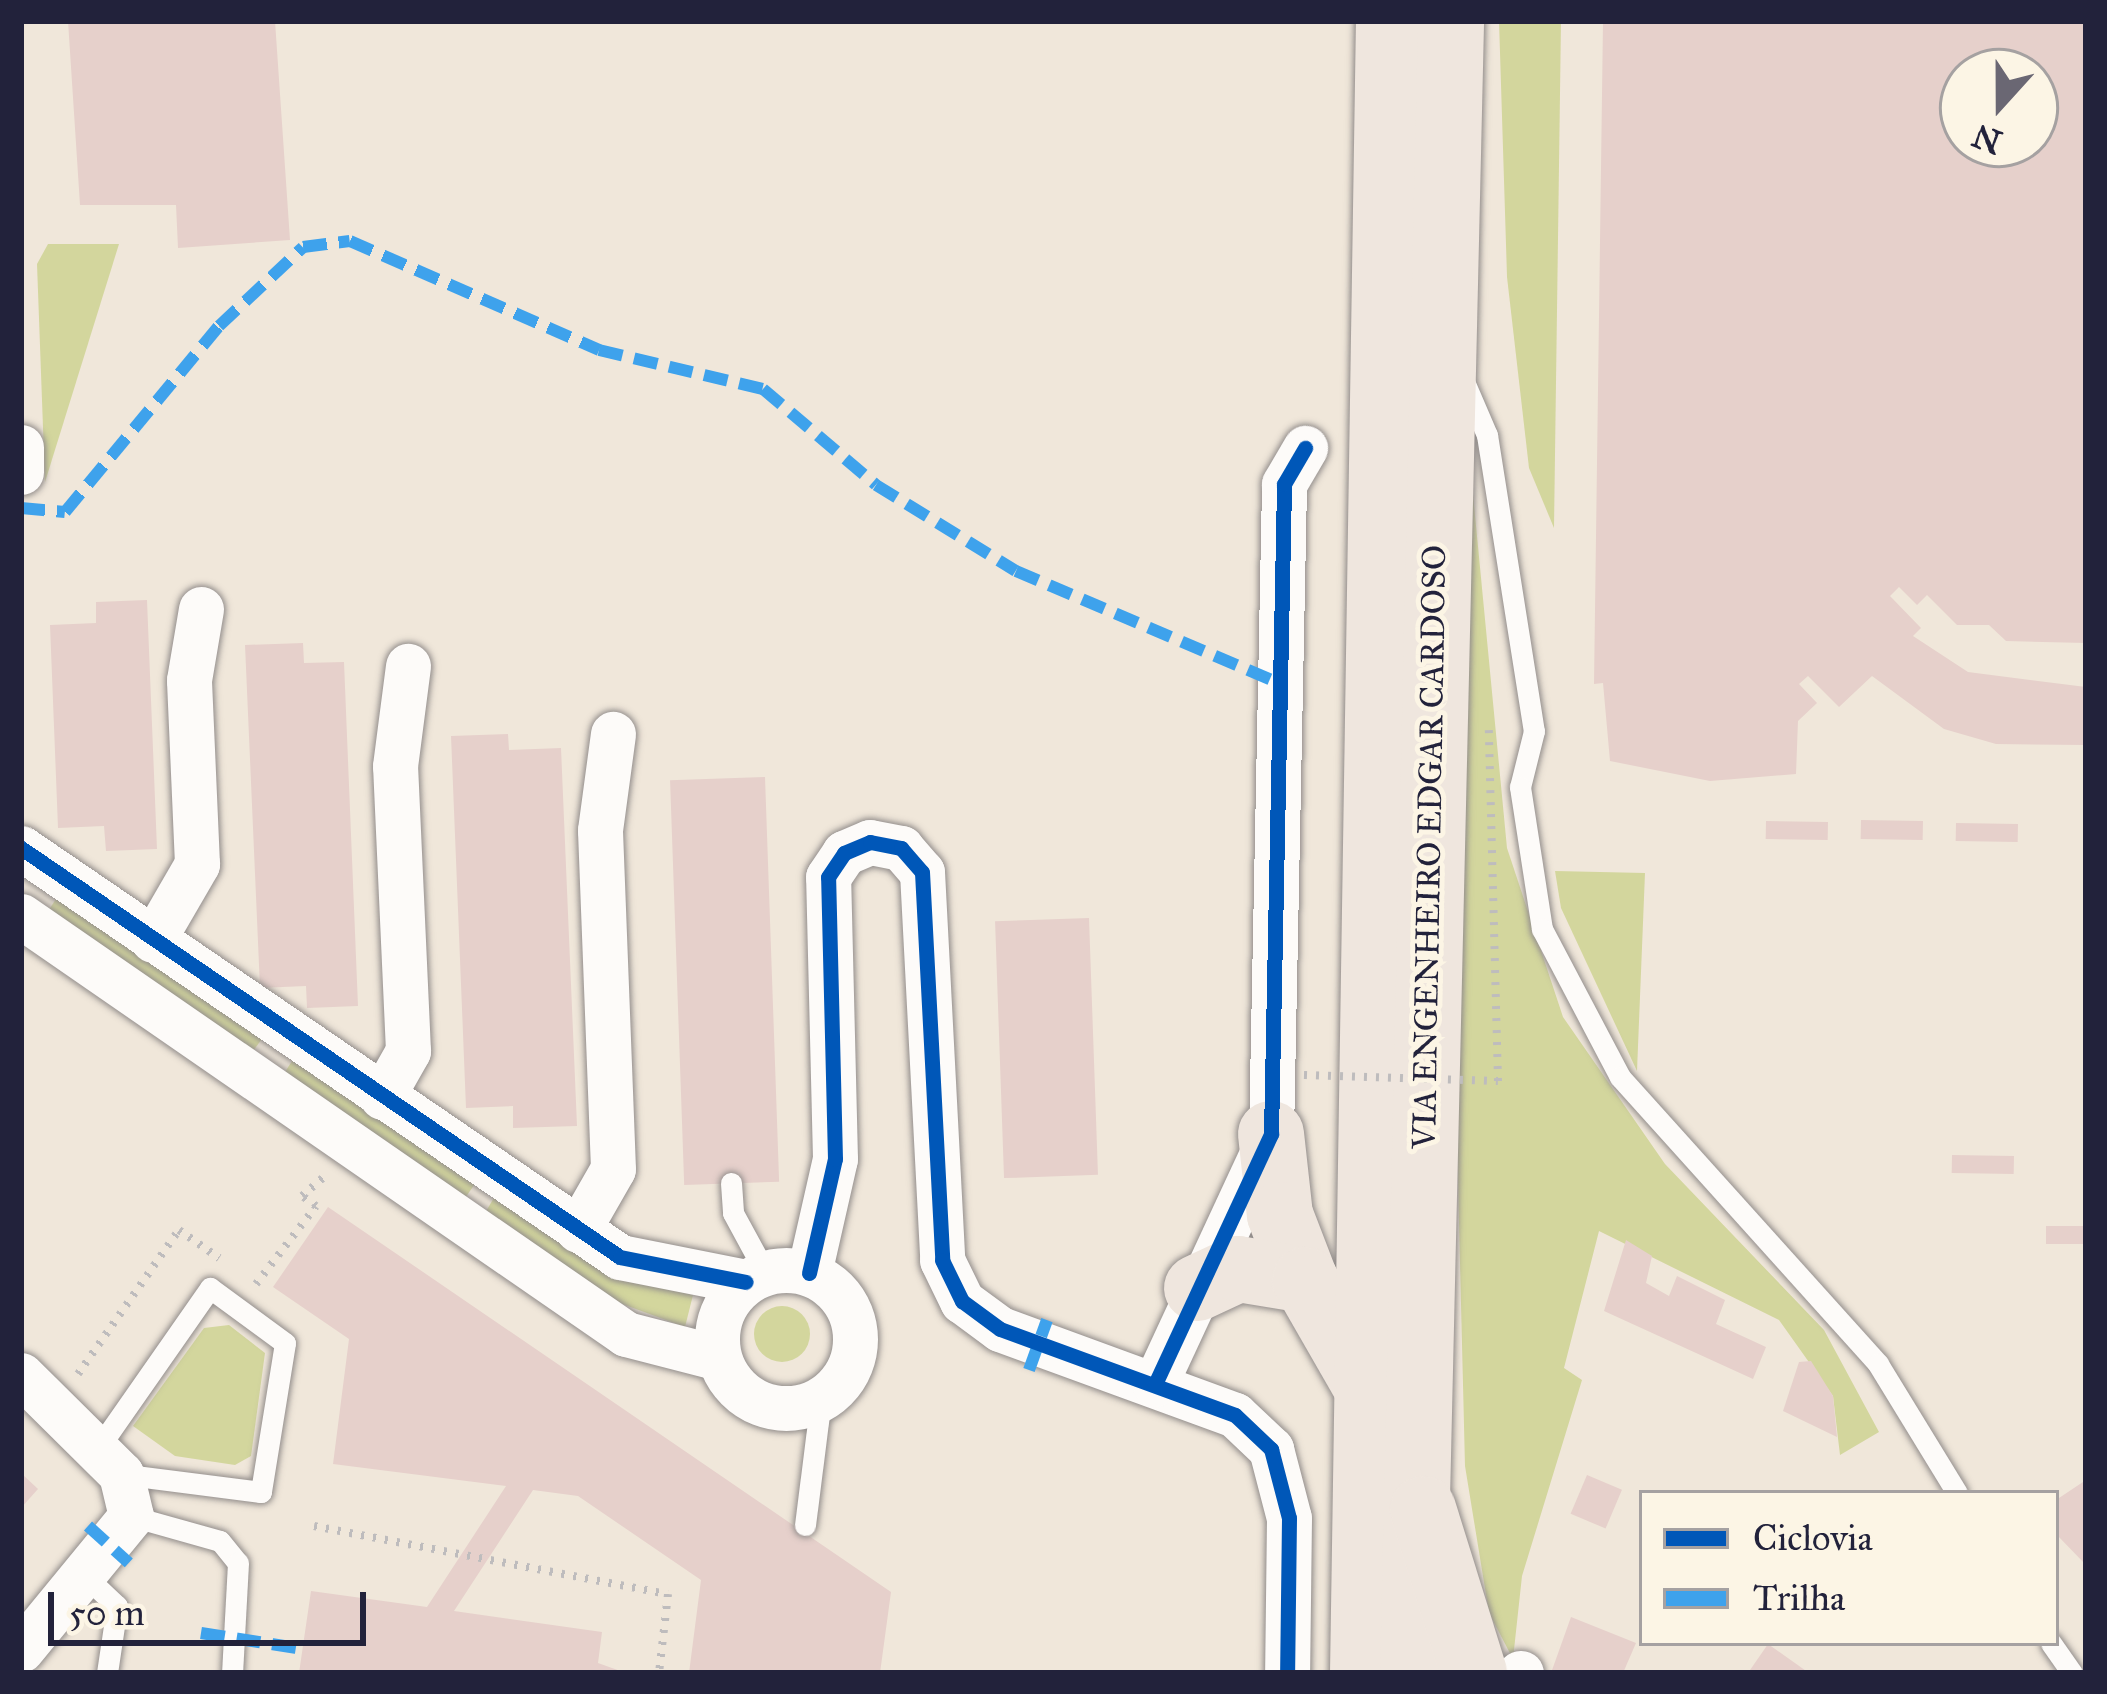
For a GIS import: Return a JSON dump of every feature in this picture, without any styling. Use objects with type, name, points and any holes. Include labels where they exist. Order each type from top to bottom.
[{"type":"main road","name":"VIA ENGENHEIRO EDGAR CARDOSO","points":[[1363,1673],[1389,21]]},
{"type":"main road","name":"VIA ENGENHEIRO EDGAR CARDOSO","points":[[1413,1673],[1423,1509],[1451,21]]},
{"type":"main road","points":[[1271,1134],[1280,1214],[1305,1280],[1367,1388]]},
{"type":"main road","points":[[1197,1288],[1238,1269],[1305,1280]]},
{"type":"main road","points":[[1423,1509],[1474,1673]]},
{"type":"street","points":[[21,447],[21,472]]},
{"type":"street","points":[[1155,1384],[1271,1134],[1284,484],[1305,448]]},
{"type":"street","points":[[153,940],[197,864],[189,680],[201,609]]},
{"type":"street","points":[[382,1097],[408,1051],[395,766],[408,666]]},
{"type":"street","points":[[578,1230],[613,1169],[600,830],[613,734]]},
{"type":"street","points":[[719,1358],[720,1316],[773,1276],[835,1159],[828,878],[844,853],[870,842],[902,848],[922,872],[942,1260],[962,1301],[1000,1330],[1235,1415],[1271,1449],[1289,1518],[1287,1673]]},
{"type":"street","points":[[21,848],[578,1230],[668,1275],[773,1276],[854,1321],[851,1365],[821,1399],[759,1402],[719,1358],[626,1334],[21,916]]},
{"type":"street","points":[[262,1082],[271,1049],[292,1035]]},
{"type":"street","points":[[21,1375],[117,1479],[85,1576],[21,1649]]},
{"type":"lane","points":[[1445,340],[1487,435],[1534,730],[1520,787],[1542,929],[1619,1077],[1878,1364],[1955,1490]]},
{"type":"lane","points":[[730,1183],[733,1214],[773,1276]]},
{"type":"lane","points":[[210,1288],[285,1342],[261,1492],[117,1479],[210,1288]]},
{"type":"lane","points":[[805,1525],[821,1399]]},
{"type":"lane","points":[[117,1479],[220,1541],[238,1563],[232,1673]]},
{"type":"lane","points":[[85,1576],[117,1606],[107,1673]]},
{"type":"lane","points":[[2053,1646],[2072,1673]]},
{"type":"path","points":[[1304,1075],[1498,1081],[1489,728]]},
{"type":"path","points":[[243,1275],[260,1287],[316,1206],[302,1196],[318,1174]]},
{"type":"path","points":[[77,1375],[179,1230],[227,1264]]},
{"type":"path","points":[[314,1526],[668,1594],[658,1673]]},
{"type":"green space","points":[[1499,21],[1561,21],[1554,528],[1529,468],[1507,277]]},
{"type":"green space","points":[[48,244],[119,244],[45,482],[37,264]]},
{"type":"green space","points":[[1467,432],[1507,848],[1563,1017],[1665,1164],[1824,1330],[1879,1432],[1840,1455],[1833,1396],[1779,1320],[1599,1231],[1564,1368],[1582,1380],[1522,1576],[1513,1659],[1489,1613],[1465,1466],[1454,1019]]},
{"type":"green space","points":[[1555,871],[1645,873],[1637,1071],[1561,908]]},
{"type":"green space","points":[[61,891],[267,1032],[248,1058],[47,913]]},
{"type":"green space","points":[[294,1058],[479,1178],[463,1201],[285,1072]]},
{"type":"green space","points":[[498,1191],[614,1271],[693,1295],[685,1327],[595,1294],[482,1218]]},
{"type":"green space","points":[[782,1306],[802,1314],[810,1334],[802,1354],[782,1362],[762,1354],[754,1334],[762,1314]]},
{"type":"green space","points":[[229,1325],[265,1353],[251,1456],[235,1465],[175,1456],[133,1426],[204,1328]]},
{"type":"building","points":[[68,21],[275,21],[290,240],[178,248],[176,205],[80,205]]},
{"type":"building","points":[[1603,21],[2086,21],[2086,643],[2006,641],[1989,625],[1957,625],[1927,595],[1917,605],[1899,587],[1890,596],[1921,628],[1913,636],[1968,672],[2086,687],[2086,745],[1996,744],[1944,729],[1872,676],[1839,707],[1808,676],[1799,684],[1817,703],[1798,721],[1796,774],[1710,781],[1610,761],[1603,683],[1594,684]]},
{"type":"building","points":[[147,600],[157,849],[106,851],[104,826],[58,828],[50,625],[96,623],[96,602]]},
{"type":"building","points":[[303,643],[304,663],[344,662],[358,1006],[307,1008],[306,986],[260,988],[245,645]]},
{"type":"building","points":[[508,734],[509,750],[561,748],[577,1126],[513,1128],[513,1106],[466,1108],[451,736]]},
{"type":"building","points":[[765,777],[779,1182],[684,1185],[670,780]]},
{"type":"building","points":[[1861,820],[1923,821],[1923,840],[1861,839]]},
{"type":"building","points":[[1766,821],[1828,822],[1828,840],[1766,839]]},
{"type":"building","points":[[1956,823],[2018,824],[2018,842],[1956,841]]},
{"type":"building","points":[[1089,918],[1098,1175],[1004,1178],[995,921]]},
{"type":"building","points":[[1952,1155],[2014,1156],[2014,1174],[1952,1173]]},
{"type":"building","points":[[328,1207],[891,1592],[880,1673],[689,1673],[701,1580],[578,1496],[533,1490],[454,1611],[602,1632],[598,1663],[626,1673],[299,1673],[311,1591],[427,1607],[506,1486],[333,1464],[349,1339],[273,1287]]},
{"type":"building","points":[[2046,1226],[2086,1226],[2086,1244],[2046,1244]]},
{"type":"building","points":[[1626,1240],[1652,1256],[1646,1283],[1669,1296],[1677,1276],[1725,1300],[1716,1324],[1766,1347],[1753,1379],[1604,1311]]},
{"type":"building","points":[[1811,1361],[1833,1396],[1837,1437],[1783,1411],[1799,1362]]},
{"type":"building","points":[[21,1473],[38,1489],[21,1508]]},
{"type":"building","points":[[1587,1475],[1622,1490],[1606,1529],[1571,1514]]},
{"type":"building","points":[[2086,1480],[2086,1565],[2059,1537],[2059,1498]]},
{"type":"building","points":[[1571,1617],[1636,1643],[1623,1673],[1551,1673]]},
{"type":"building","points":[[1771,1646],[1809,1673],[1748,1673]]},
{"type":"marked path","points":[[21,508],[65,512],[219,326],[303,247],[350,241],[599,350],[763,389],[876,485],[1016,571],[1276,682]]},
{"type":"marked path","points":[[1029,1370],[1047,1320]]},
{"type":"marked path","points":[[88,1526],[129,1563]]},
{"type":"marked path","points":[[201,1633],[297,1648]]},
{"type":"cycle path","points":[[1155,1384],[1271,1134],[1284,484],[1305,448]]},
{"type":"cycle path","points":[[809,1273],[835,1159],[828,877],[844,853],[870,842],[901,848],[922,872],[942,1260],[962,1301],[1000,1329],[1235,1415],[1271,1449],[1289,1518],[1287,1673]]},
{"type":"cycle path","points":[[21,848],[620,1257],[746,1282]]}]
